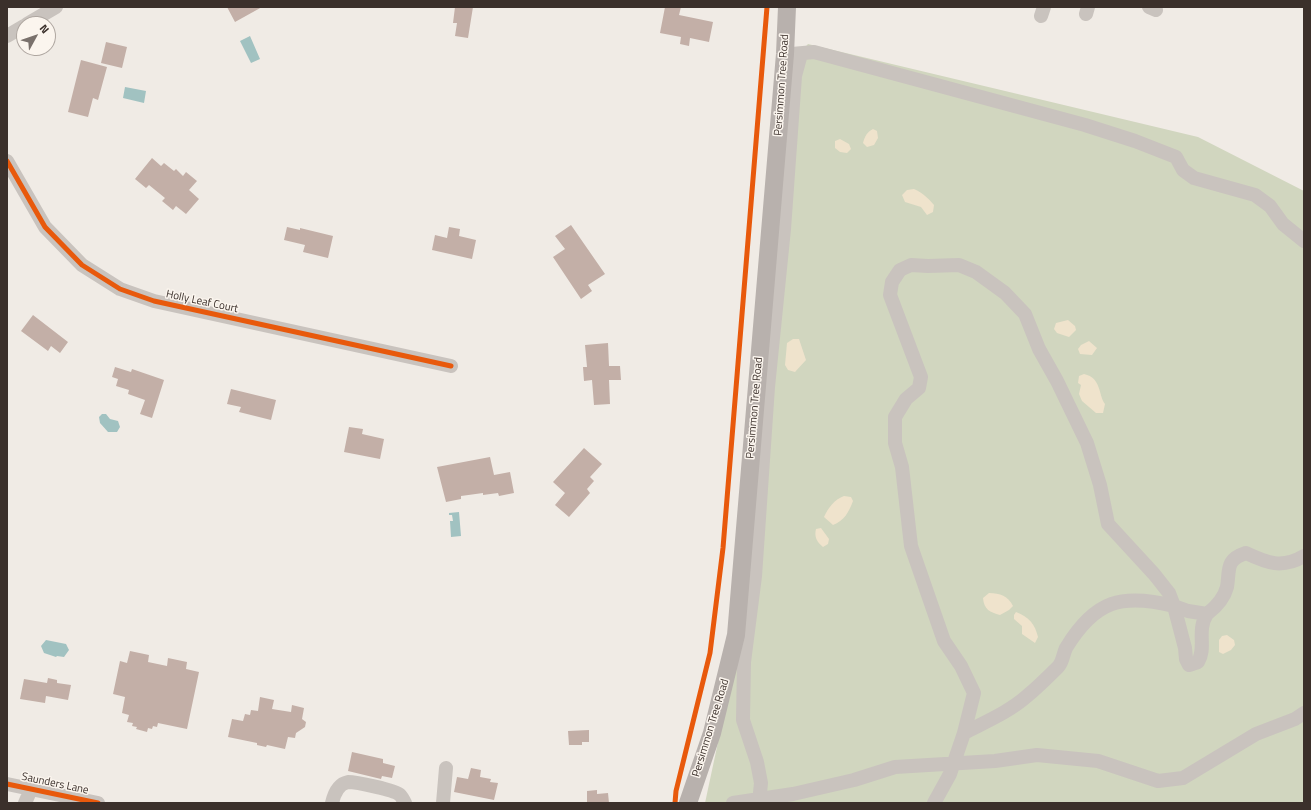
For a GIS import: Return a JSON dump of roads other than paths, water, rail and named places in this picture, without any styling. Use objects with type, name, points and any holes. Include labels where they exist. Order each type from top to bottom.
[{"type":"main road","name":"Persimmon Tree Road","points":[[688,803],[712,733],[736,635],[793,54],[787,7]]},
{"type":"street","points":[[41,16],[56,7]]},
{"type":"street","points":[[7,36],[16,31]]},
{"type":"street","points":[[759,801],[761,783],[757,762],[743,720],[744,662],[755,576],[768,387],[784,229],[795,76],[793,54],[814,52],[989,98],[1135,141],[1176,157],[1183,170],[1194,178],[1255,195],[1270,206],[1283,224],[1304,241]]},
{"type":"street","name":"Holly Leaf Court","points":[[7,161],[45,227],[82,265],[120,289],[154,301],[451,366]]},
{"type":"street","points":[[934,803],[950,774],[964,733],[974,693],[961,666],[944,641],[911,546],[902,467],[895,443],[895,417],[906,399],[919,388],[921,377],[890,295],[892,282],[900,270],[911,265],[959,265],[976,272],[1005,293],[1025,314],[1039,349],[1057,381],[1087,443],[1100,485],[1108,524],[1154,574],[1169,593],[1184,641],[1186,659],[1189,664],[1198,662],[1201,658],[1200,631],[1207,614],[1218,606],[1226,588],[1228,569],[1233,559],[1246,552],[1260,560],[1280,565],[1304,556]]},
{"type":"street","points":[[964,733],[1026,697],[1060,665],[1066,648],[1088,619],[1108,604],[1129,599],[1154,601],[1188,611],[1207,614]]},
{"type":"street","points":[[733,803],[759,801],[793,794],[854,780],[895,767],[995,761],[1037,755],[1098,761],[1158,781],[1183,778],[1256,734],[1296,719],[1304,713]]},
{"type":"street","points":[[443,803],[446,768]]},
{"type":"street","points":[[332,803],[333,795],[339,787],[348,782],[389,790],[401,795],[405,803]]},
{"type":"street","name":"Saunders Lane","points":[[7,784],[98,803]]},
{"type":"street","points":[[25,803],[31,789]]},
{"type":"water","points":[[250,36],[260,59],[251,63],[240,41]]},
{"type":"water","points":[[125,87],[146,91],[144,103],[123,98]]},
{"type":"water","points":[[102,414],[106,414],[110,419],[118,421],[120,427],[117,432],[108,432],[100,423],[99,417]]},
{"type":"water","points":[[459,512],[461,536],[451,537],[450,521],[453,521],[452,515],[449,515],[449,513]]},
{"type":"water","points":[[46,640],[66,644],[69,650],[64,657],[56,657],[44,653],[41,646]]}]
